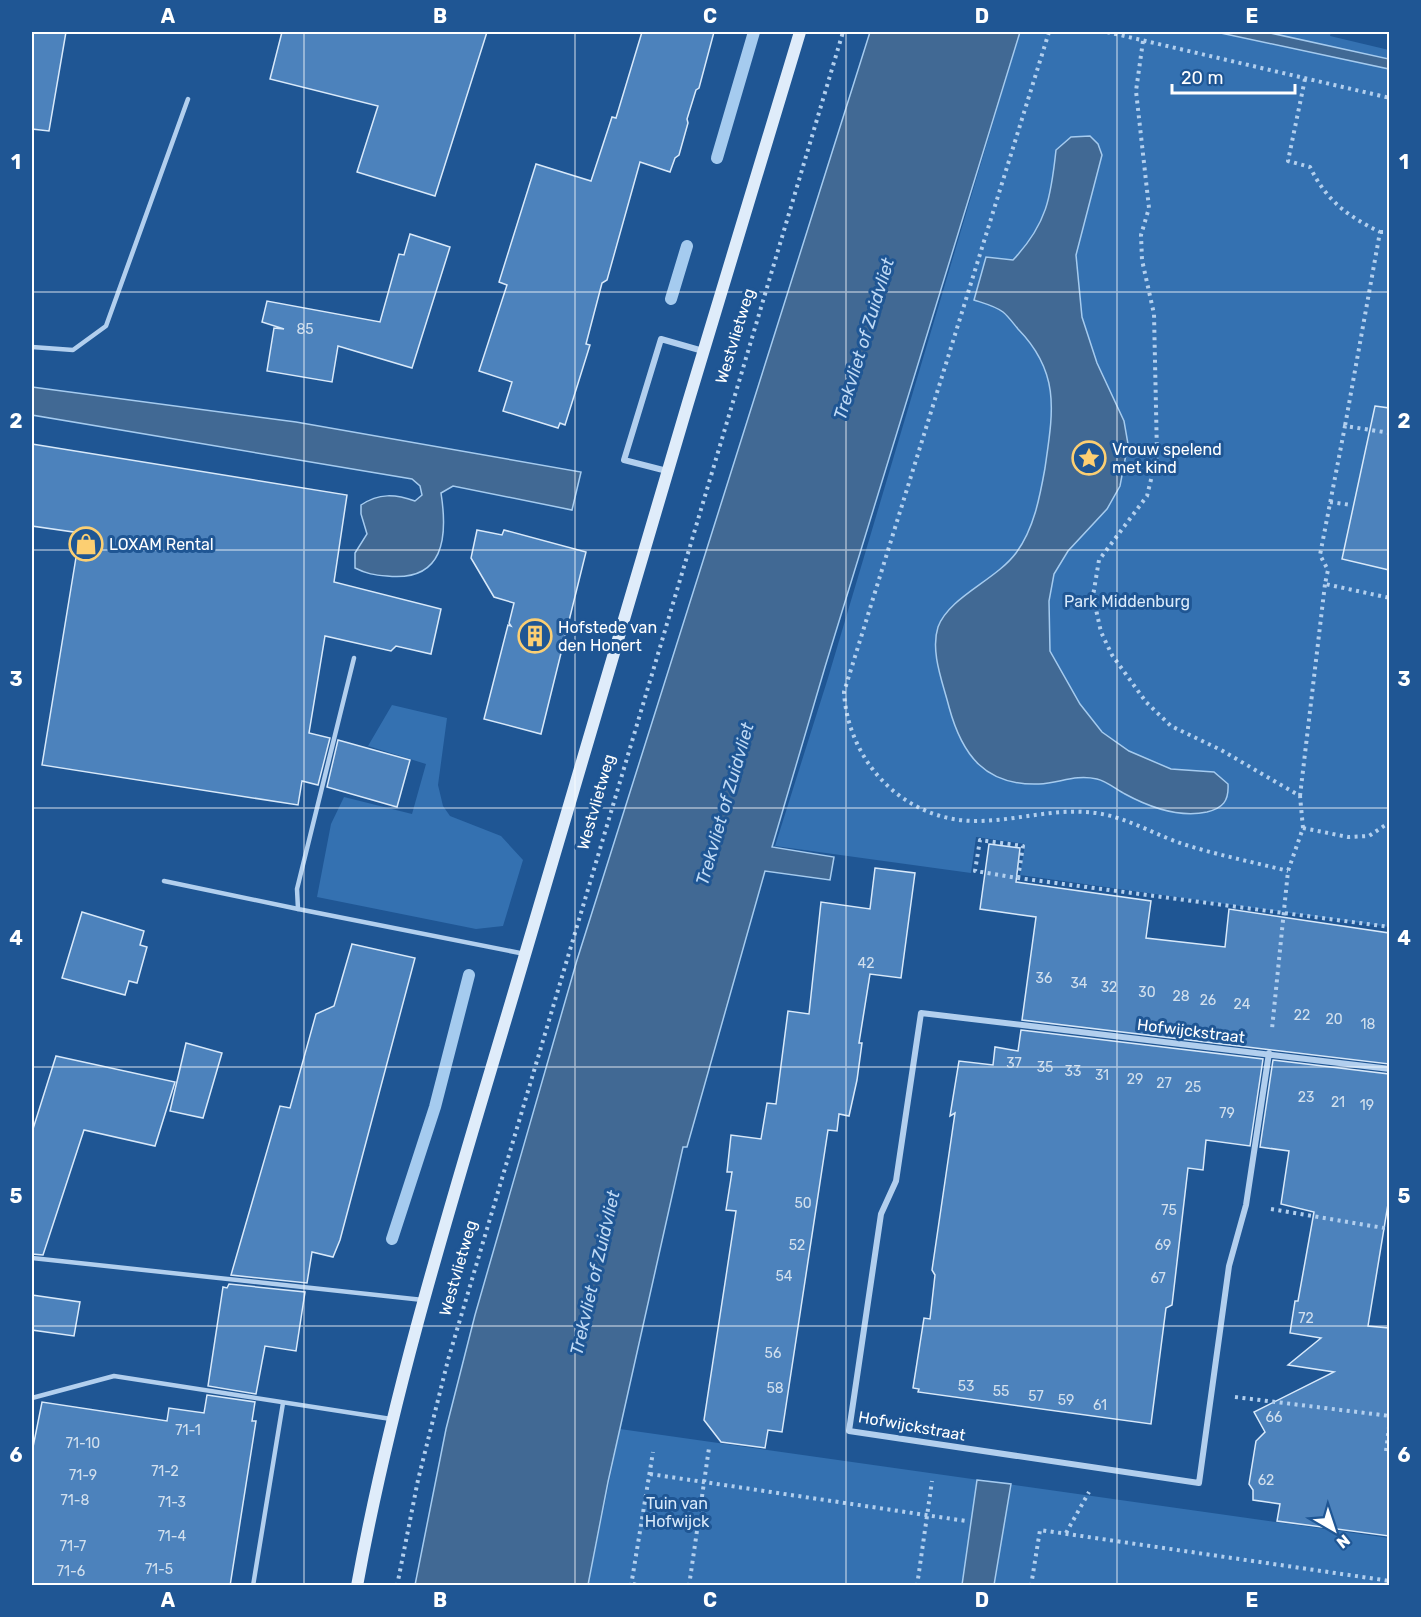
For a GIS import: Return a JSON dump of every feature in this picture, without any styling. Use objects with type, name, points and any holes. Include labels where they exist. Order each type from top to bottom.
[{"type":"street","name":"Westvlietweg","points":[[357,1586],[376,1483],[423,1300],[667,471],[800,32]]},
{"type":"street","name":"Westvlietweg","points":[[667,471],[624,460],[661,339],[703,351]]},
{"type":"street","name":"Hofwijckstraat","points":[[1269,1053],[1246,1205],[1229,1266],[1199,1483],[849,1431],[881,1215],[896,1181],[921,1013],[1269,1053],[1389,1069]]},
{"type":"lane","points":[[32,347],[74,350],[106,326],[188,99]]},
{"type":"lane","points":[[298,909],[297,889],[354,658]]},
{"type":"lane","points":[[164,881],[525,954]]},
{"type":"lane","name":"Westvlietweg","points":[[32,1258],[423,1300]]},
{"type":"lane","points":[[32,1398],[114,1376],[392,1419]]},
{"type":"lane","points":[[253,1586],[283,1403]]},
{"type":"path","name":"Westvlietweg","points":[[397,1586],[418,1480],[448,1360],[843,32]]},
{"type":"path","points":[[1048,32],[844,692],[845,716],[862,756],[879,780],[913,805],[943,818],[976,821],[1072,809],[1105,815],[1186,845],[1288,871]]},
{"type":"path","points":[[1107,32],[1389,98]]},
{"type":"path","points":[[1143,41],[1136,91],[1149,208],[1141,235],[1142,260],[1154,314],[1157,455],[1147,496],[1099,560],[1093,596],[1101,632],[1112,655],[1146,702],[1171,726],[1221,750],[1300,796]]},
{"type":"path","points":[[1305,79],[1288,161],[1310,167],[1317,182],[1338,208],[1351,218],[1380,232],[1389,232]]},
{"type":"path","points":[[1269,1053],[1288,871],[1303,828],[1300,796],[1328,570],[1320,555],[1346,426],[1380,232]]},
{"type":"path","points":[[1346,426],[1389,433]]},
{"type":"path","points":[[1330,502],[1351,505]]},
{"type":"path","points":[[1325,584],[1389,598]]},
{"type":"path","points":[[1303,828],[1348,837],[1369,836],[1389,822]]},
{"type":"path","points":[[1018,878],[1023,846],[980,840],[975,871],[1018,878],[1285,915],[1389,927]]},
{"type":"path","points":[[1246,1205],[1389,1229]]},
{"type":"path","points":[[1211,1394],[1389,1418],[1386,1451]]},
{"type":"path","points":[[689,1586],[709,1448]]},
{"type":"path","points":[[643,1586],[632,1585],[653,1452]]},
{"type":"path","points":[[650,1474],[966,1521]]},
{"type":"path","points":[[916,1586],[932,1481]]},
{"type":"path","points":[[1066,1533],[1088,1495]]},
{"type":"path","points":[[1031,1586],[1040,1530],[1389,1581]]},
{"type":"green space","name":"Park Middenburg","points":[[1020,32],[1245,32],[1389,65],[1389,927],[1020,875],[1025,844],[976,837],[971,873],[775,846],[828,678]]},
{"type":"green space","points":[[1266,32],[1331,32],[1330,36],[1389,50],[1389,59]]},
{"type":"green space","points":[[392,705],[447,718],[438,785],[443,806],[450,816],[501,836],[523,860],[503,926],[476,929],[317,897],[331,824],[344,797],[412,814],[426,764],[368,746]]},
{"type":"green space","name":"Tuin van Hofwijck","points":[[620,1429],[1389,1538],[1389,1585],[588,1586]]},
{"type":"water","name":"Trekvliet of Zuidvliet","points":[[870,32],[1020,32],[772,847],[834,857],[830,880],[765,871],[687,1147],[683,1147],[608,1482],[588,1585],[415,1585],[446,1429],[475,1315],[577,960]]},
{"type":"water","points":[[1216,32],[1266,32],[1389,59],[1389,69]]},
{"type":"water","points":[[1090,136],[1098,144],[1102,155],[1076,255],[1082,317],[1097,363],[1124,421],[1128,444],[1120,486],[1107,509],[1068,551],[1054,574],[1049,601],[1050,651],[1080,704],[1102,732],[1129,751],[1171,769],[1214,772],[1228,784],[1224,803],[1207,812],[1186,814],[1154,807],[1097,779],[1068,779],[1039,784],[1020,783],[1004,780],[990,773],[969,753],[961,740],[954,724],[936,657],[936,637],[944,616],[962,598],[1007,563],[1022,544],[1032,523],[1038,501],[1048,448],[1051,394],[1041,361],[1032,345],[1005,314],[993,306],[974,300],[986,257],[1013,260],[1040,222],[1049,196],[1056,150],[1071,137]]},
{"type":"water","points":[[32,387],[296,422],[581,472],[572,510],[453,486],[441,493],[444,526],[442,541],[438,554],[431,564],[420,572],[406,576],[374,575],[355,568],[355,553],[367,534],[361,514],[361,505],[374,498],[387,496],[415,501],[422,495],[420,486],[412,479],[32,415]]},
{"type":"water","points":[[977,1480],[1011,1484],[994,1585],[962,1585]]},
{"type":"building","points":[[32,32],[66,32],[49,131],[32,129]]},
{"type":"building","points":[[282,32],[487,32],[435,196],[357,172],[378,106],[270,79]]},
{"type":"building","points":[[642,32],[714,32],[699,88],[696,90],[687,119],[688,123],[679,155],[675,158],[670,172],[640,162],[607,280],[602,283],[586,344],[590,345],[565,425],[560,423],[558,428],[503,411],[512,382],[479,371],[507,285],[499,282],[536,164],[591,181],[612,117],[616,118]]},
{"type":"building","points":[[410,234],[450,247],[412,368],[338,346],[332,382],[267,371],[274,328],[284,329],[262,322],[267,301],[380,322],[399,254],[404,255]]},
{"type":"building","points":[[1375,406],[1389,408],[1389,570],[1342,559]]},
{"type":"building","points":[[32,444],[347,495],[334,582],[441,609],[431,654],[396,646],[391,651],[325,636],[309,733],[330,738],[318,785],[302,781],[298,805],[42,765],[80,533],[32,526]]},
{"type":"building","name":"Hofstede van den Honert","points":[[477,530],[502,535],[504,530],[586,552],[541,734],[484,719],[508,625],[511,626],[509,623],[514,603],[494,597],[471,558]]},
{"type":"building","points":[[338,740],[410,760],[397,807],[327,787]]},
{"type":"building","points":[[989,844],[1020,848],[1016,882],[1151,901],[1146,938],[1225,947],[1229,909],[1389,933],[1389,1064],[1022,1020],[1036,917],[980,909]]},
{"type":"building","points":[[875,868],[915,873],[901,978],[870,974],[859,1043],[862,1043],[857,1080],[849,1116],[839,1114],[837,1131],[828,1130],[782,1432],[768,1430],[765,1448],[721,1442],[704,1420],[736,1211],[726,1210],[732,1172],[727,1172],[731,1135],[761,1139],[767,1103],[776,1104],[788,1011],[809,1014],[821,902],[870,909]]},
{"type":"building","points":[[82,912],[144,931],[140,945],[147,947],[137,983],[129,981],[125,995],[62,978]]},
{"type":"building","points":[[352,944],[415,958],[340,1240],[333,1257],[312,1252],[307,1283],[231,1275],[280,1106],[290,1108],[316,1014],[334,1006]]},
{"type":"building","points":[[1021,1030],[1263,1059],[1250,1146],[1206,1140],[1203,1170],[1188,1168],[1172,1305],[1166,1308],[1151,1424],[918,1392],[919,1389],[913,1388],[924,1318],[930,1319],[935,1275],[932,1270],[955,1113],[950,1116],[959,1061],[993,1065],[995,1047],[1018,1051]]},
{"type":"building","points":[[186,1043],[222,1053],[203,1118],[170,1111]]},
{"type":"building","points":[[56,1056],[175,1082],[155,1146],[84,1130],[43,1255],[32,1254],[32,1132]]},
{"type":"building","points":[[1273,1060],[1389,1074],[1389,1198],[1368,1326],[1389,1328],[1389,1536],[1277,1521],[1280,1504],[1253,1500],[1253,1490],[1249,1484],[1256,1441],[1265,1432],[1254,1412],[1334,1372],[1288,1365],[1321,1338],[1290,1333],[1314,1212],[1281,1204],[1289,1151],[1260,1147]]},
{"type":"building","points":[[229,1284],[305,1292],[296,1351],[265,1346],[256,1394],[208,1386],[223,1287],[227,1288]]},
{"type":"building","points":[[32,1295],[80,1302],[74,1336],[32,1330]]},
{"type":"building","points":[[207,1395],[255,1402],[252,1421],[256,1421],[230,1586],[32,1586],[32,1452],[42,1402],[167,1421],[169,1408],[204,1413]]},
{"type":"waterway","points":[[717,158],[754,32]]},
{"type":"waterway","points":[[671,299],[687,246]]},
{"type":"waterway","points":[[392,1239],[435,1107],[469,975]]},
{"type":"place","name":"Vrouw spelend met kind","points":[[1089,458]]},
{"type":"place","name":"LOXAM Rental","points":[[86,544]]},
{"type":"place","name":"Hofstede van den Honert","points":[[535,636]]}]
